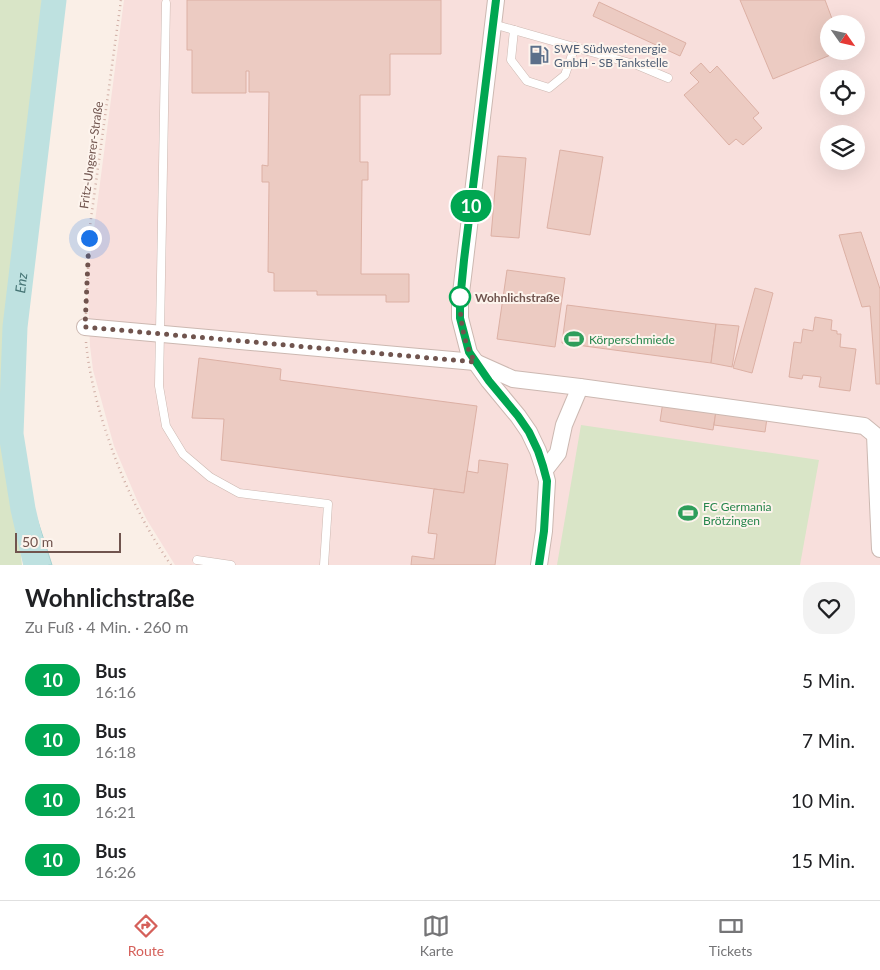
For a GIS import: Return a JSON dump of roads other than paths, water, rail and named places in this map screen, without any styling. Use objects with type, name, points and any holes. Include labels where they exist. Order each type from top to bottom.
[{"type":"street","points":[[496,0],[460,301],[460,318],[469,352],[489,381],[518,416],[529,432],[538,451],[547,481],[544,531],[539,565]]},
{"type":"street","points":[[85,327],[475,362],[513,379],[864,426],[875,435],[880,549]]},
{"type":"street","points":[[544,471],[558,453],[564,425],[580,387]]},
{"type":"lane","points":[[166,3],[159,386],[166,426],[183,454],[210,477],[239,493],[328,504],[324,565]]},
{"type":"lane","points":[[493,24],[637,65],[668,78]]},
{"type":"lane","points":[[514,30],[511,60],[527,81],[549,88],[565,75],[575,46]]},
{"type":"lane","points":[[197,560],[231,565]]},
{"type":"water","points":[[20,505],[33,506],[52,565],[25,565]]},
{"type":"waterway","name":"Enz","points":[[36,565],[23,509],[11,434],[15,327],[54,0]]},
{"type":"place","name":"SWE Südwestenergie GmbH - SB Tankstelle","points":[[539,55]]},
{"type":"place","name":"Wohnlichstraße","points":[[460,297]]},
{"type":"place","name":"Körperschmiede","points":[[574,339]]},
{"type":"place","name":"FC Germania Brötzingen","points":[[688,513]]}]
